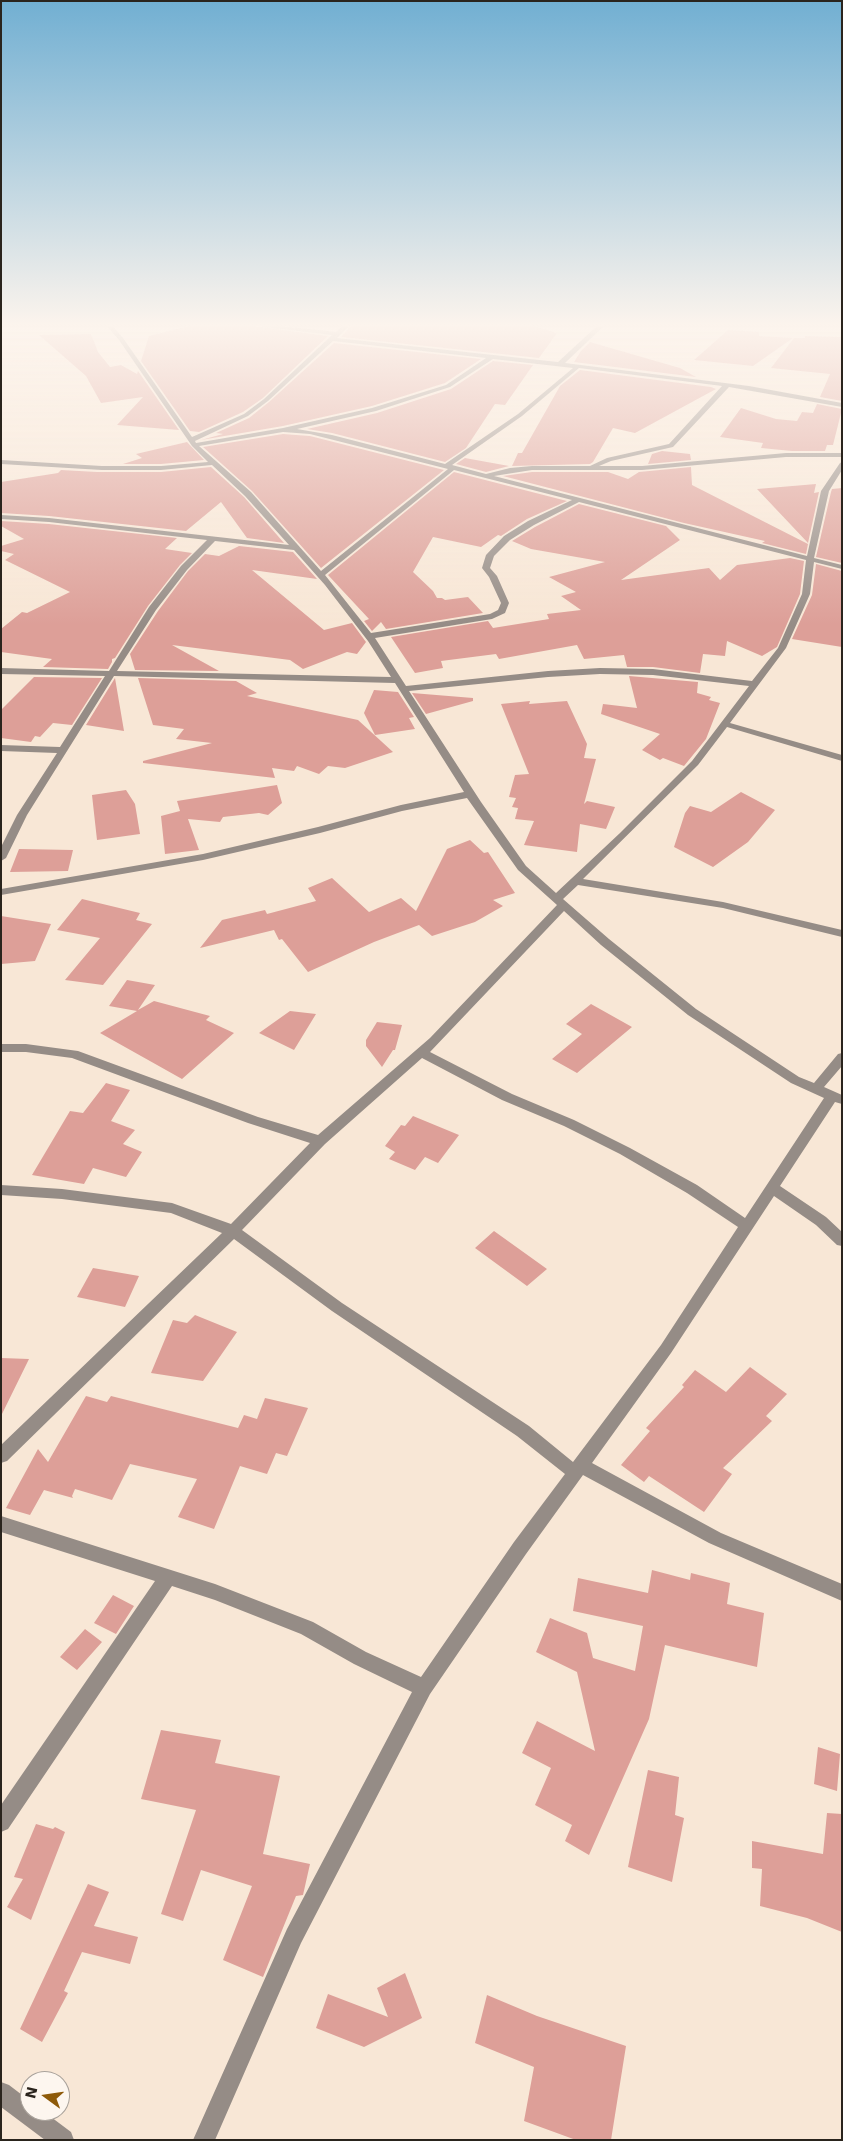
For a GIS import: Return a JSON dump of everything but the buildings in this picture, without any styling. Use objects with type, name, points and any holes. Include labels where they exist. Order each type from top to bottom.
[{"type":"street","points":[[181,425],[193,442],[248,494],[321,575],[369,636],[405,689],[470,794],[522,868],[605,942],[692,1012],[794,1080],[837,1098],[747,1226],[666,1349],[520,1548],[424,1688],[294,1936],[204,2140]]},
{"type":"street","points":[[193,442],[227,425]]},
{"type":"street","points":[[193,442],[283,430],[306,425]]},
{"type":"street","points":[[321,575],[450,467],[507,425]]},
{"type":"street","points":[[589,468],[609,459],[671,446],[690,425]]},
{"type":"street","points":[[283,430],[324,435],[842,567]]},
{"type":"street","points":[[486,476],[510,470],[532,468],[642,468],[762,457],[842,455]]},
{"type":"street","points":[[1,462],[102,468],[161,468],[215,464]]},
{"type":"street","points":[[1,1456],[233,1231],[320,1141],[420,1052],[560,902],[575,881],[696,763],[782,648],[806,594],[810,560],[825,491],[842,464]]},
{"type":"street","points":[[369,636],[492,616],[502,611],[505,603],[493,576],[486,568],[490,555],[508,538],[578,500]]},
{"type":"street","points":[[1,517],[49,520],[296,548]]},
{"type":"street","points":[[1,858],[22,815],[152,609],[184,568],[212,539]]},
{"type":"street","points":[[1,671],[399,680]]},
{"type":"street","points":[[405,689],[548,674],[600,671],[653,672],[755,684]]},
{"type":"street","points":[[725,724],[842,758]]},
{"type":"street","points":[[1,748],[63,750]]},
{"type":"street","points":[[1,892],[203,857],[320,830],[401,808],[470,794]]},
{"type":"street","points":[[575,881],[722,906],[842,934]]},
{"type":"street","points":[[1,1048],[26,1048],[74,1054],[253,1120],[320,1141]]},
{"type":"street","points":[[420,1052],[507,1097],[568,1123],[625,1151],[692,1189],[747,1226]]},
{"type":"street","points":[[816,1089],[842,1057]]},
{"type":"street","points":[[773,1188],[821,1221],[842,1241]]},
{"type":"street","points":[[1,1190],[62,1194],[172,1208],[233,1231],[337,1307],[578,1469],[715,1538],[841,1589]]},
{"type":"street","points":[[1,1524],[215,1592],[307,1628],[360,1658],[424,1688]]},
{"type":"street","points":[[1,1822],[114,1654],[168,1578]]},
{"type":"street","points":[[1,2093],[63,2140]]}]
